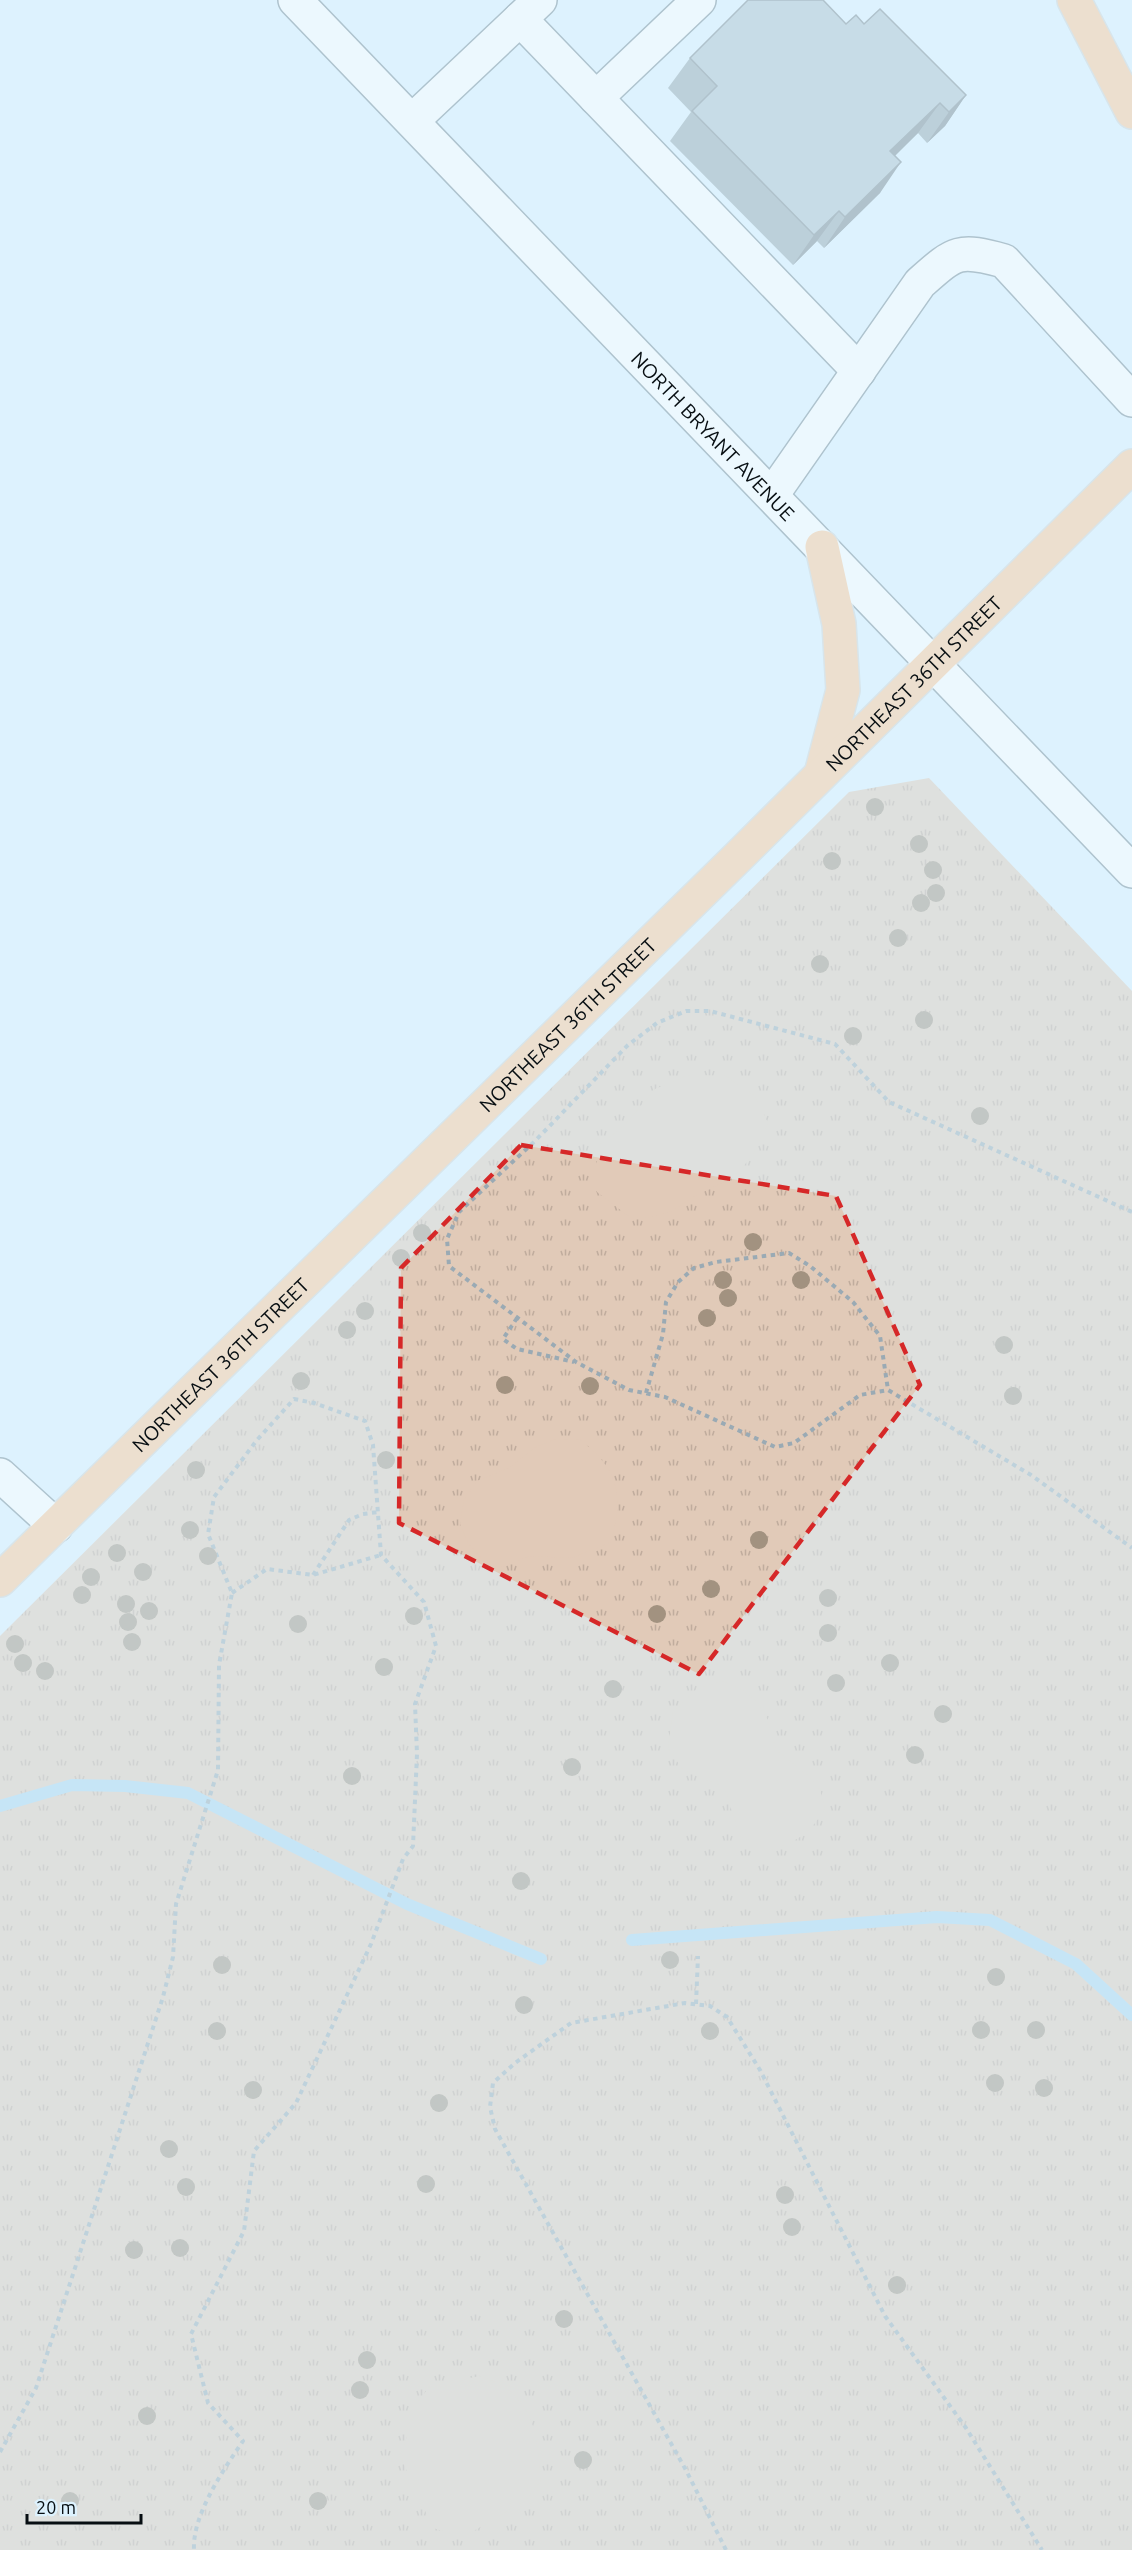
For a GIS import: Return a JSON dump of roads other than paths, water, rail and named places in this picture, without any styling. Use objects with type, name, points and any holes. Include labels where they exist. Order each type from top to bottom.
[{"type":"main road","points":[[1074,0],[1132,112]]},
{"type":"main road","name":"NORTHEAST 36TH STREET","points":[[0,1580],[821,775],[1132,466]]},
{"type":"main road","points":[[821,775],[843,690],[839,624],[822,547]]},
{"type":"street","name":"NORTH BRYANT AVENUE","points":[[296,0],[1132,871]]},
{"type":"street","points":[[596,98],[699,0]]},
{"type":"street","points":[[412,121],[530,10],[596,98],[860,371]]},
{"type":"street","points":[[772,495],[920,283],[948,258],[974,253],[1004,261],[1132,400]]},
{"type":"street","points":[[0,1474],[56,1526]]},
{"type":"waterway","points":[[0,1806],[72,1785],[125,1786],[188,1793],[407,1904],[541,1959]]},
{"type":"waterway","points":[[632,1940],[937,1917],[990,1920],[1076,1964],[1132,2015]]}]
